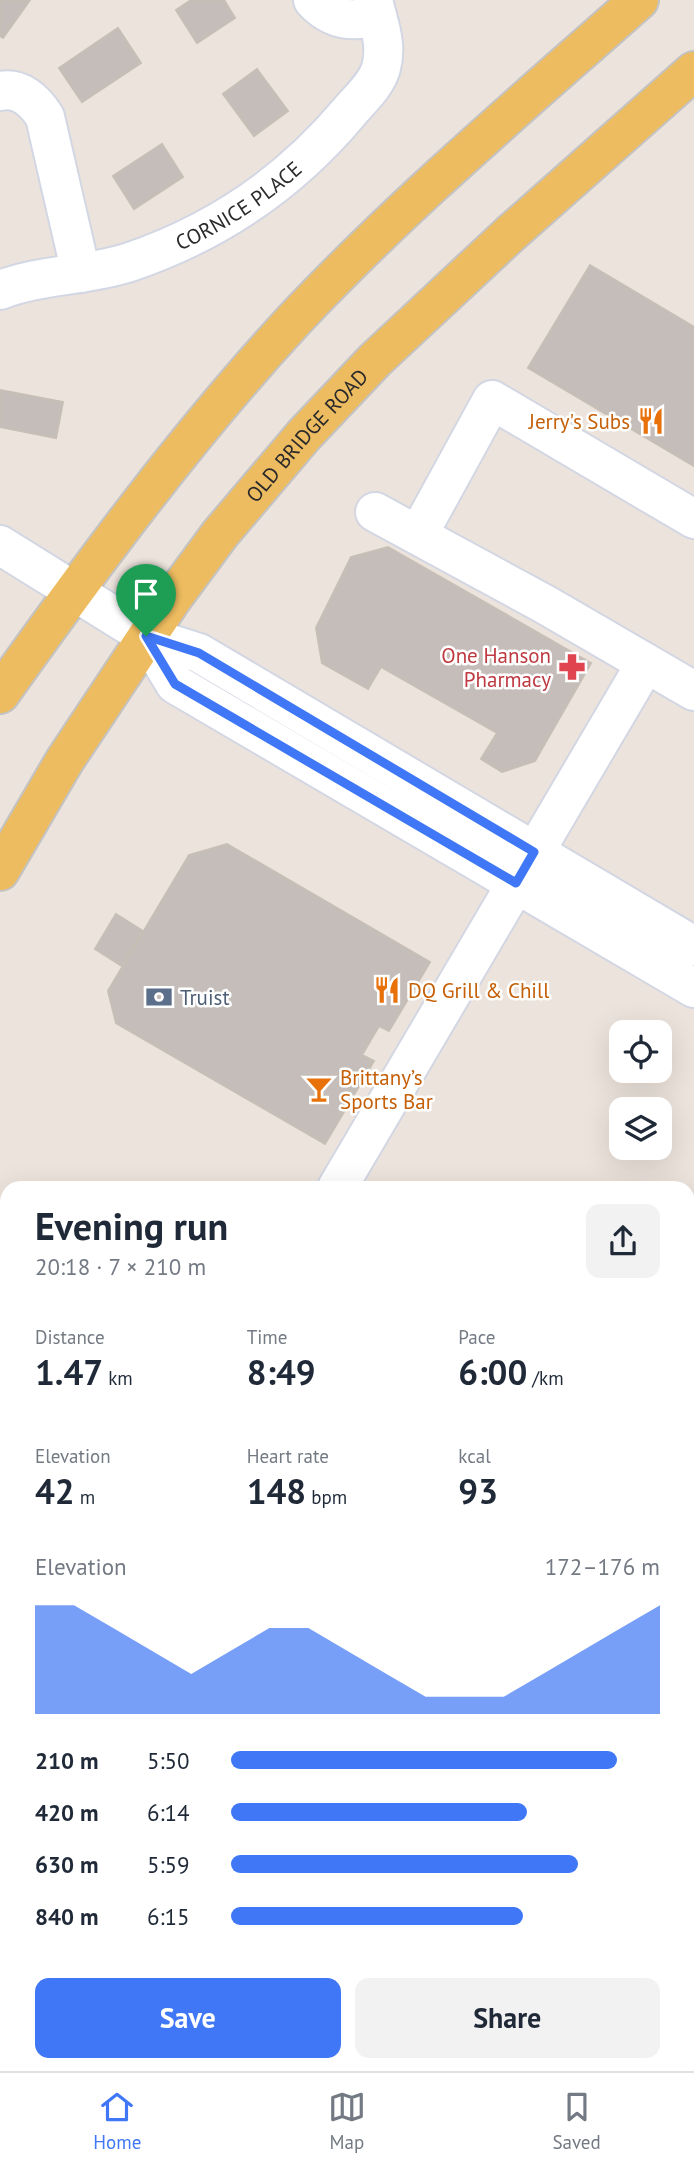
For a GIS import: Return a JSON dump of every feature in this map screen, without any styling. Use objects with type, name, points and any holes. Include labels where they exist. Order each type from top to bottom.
[{"type":"main road","points":[[0,694],[74,591],[207,419],[295,320],[407,207],[639,0]]},
{"type":"main road","name":"OLD BRIDGE ROAD","points":[[0,872],[65,760],[146,636],[220,534],[304,435],[376,360],[510,234],[694,71]]},
{"type":"street","points":[[313,0],[322,10],[340,19],[360,20],[375,8]]},
{"type":"street","name":"CORNICE PLACE","points":[[3,280],[41,279],[127,263],[188,240],[236,214],[287,176],[336,128],[374,83],[381,68],[384,42],[375,8]]},
{"type":"street","points":[[0,91],[6,89],[24,94],[38,105],[45,117],[81,273]]},
{"type":"street","points":[[418,535],[492,400],[694,519]]},
{"type":"street","points":[[375,512],[694,691]]},
{"type":"street","points":[[0,545],[146,636],[175,684],[525,868],[694,946]]},
{"type":"street","points":[[341,1181],[646,663]]},
{"type":"street","points":[[525,868],[694,988]]},
{"type":"building","points":[[0,0],[30,0],[3,38],[0,36]]},
{"type":"building","points":[[191,0],[224,0],[235,18],[197,43],[176,10]]},
{"type":"building","points":[[118,28],[141,63],[82,102],[59,68]]},
{"type":"building","points":[[257,69],[288,111],[254,136],[223,94]]},
{"type":"building","points":[[162,144],[183,177],[134,209],[113,176]]},
{"type":"building","points":[[590,265],[694,327],[694,466],[528,368]]},
{"type":"building","points":[[0,390],[63,402],[56,438],[0,427]]},
{"type":"building","points":[[388,547],[591,663],[535,761],[502,772],[481,759],[497,733],[381,667],[368,689],[322,663],[316,628],[351,557]]},
{"type":"building","points":[[227,844],[430,962],[389,1031],[379,1026],[362,1055],[374,1061],[325,1144],[116,1023],[108,991],[189,855]]},
{"type":"building","points":[[116,914],[143,931],[122,966],[95,949]]},
{"type":"place","name":"Jerry's Subs","points":[[651,421]]},
{"type":"place","name":"One Hanson Pharmacy","points":[[572,667]]},
{"type":"place","name":"DQ Grill & Chill","points":[[387,990]]},
{"type":"place","name":"Truist","points":[[159,997]]},
{"type":"place","name":"Brittany’s Sports Bar","points":[[319,1089]]},
{"type":"route","points":[[146,636],[199,653],[534,852],[516,883],[175,684],[146,636]]}]
